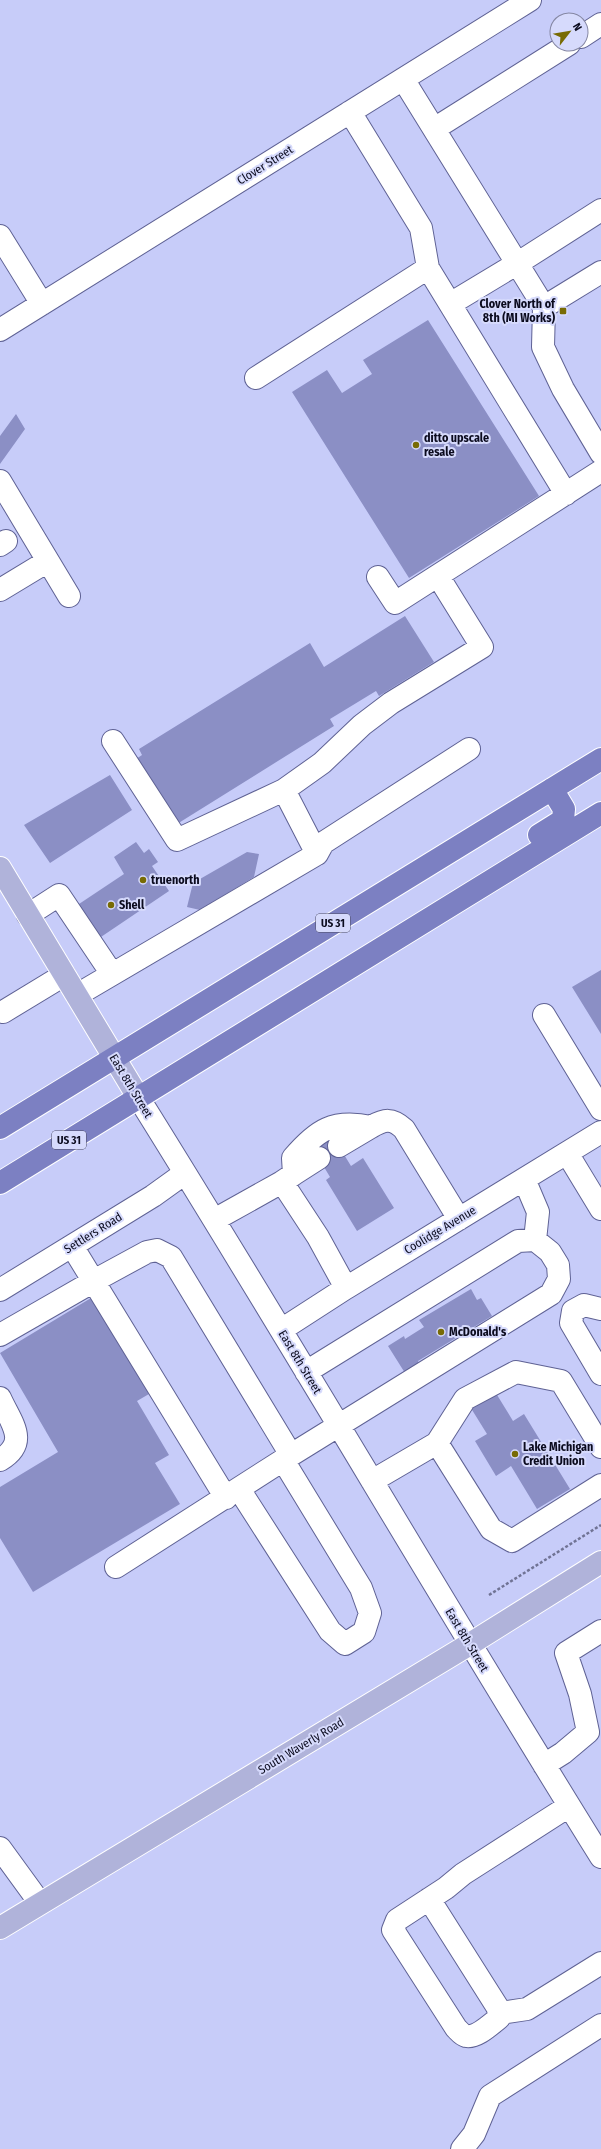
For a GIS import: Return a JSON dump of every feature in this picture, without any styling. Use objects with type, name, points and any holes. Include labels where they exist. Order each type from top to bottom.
[{"type":"highway","name":"US 31","points":[[0,1128],[601,759]]},
{"type":"highway","points":[[368,957],[402,920],[563,820],[564,809],[552,789]]},
{"type":"highway","name":"US 31","points":[[0,1183],[601,813]]},
{"type":"main road","name":"East 8th Street","points":[[0,868],[138,1097]]},
{"type":"main road","name":"South Waverly Road","points":[[0,1928],[470,1644],[601,1562]]},
{"type":"street","name":"Clover Street","points":[[0,330],[530,0]]},
{"type":"street","points":[[434,129],[556,52]]},
{"type":"street","points":[[403,79],[544,307],[543,346],[563,388],[601,453]]},
{"type":"street","points":[[350,112],[421,228],[428,268],[566,494]]},
{"type":"street","points":[[450,304],[518,264],[601,210]]},
{"type":"street","points":[[0,236],[42,304]]},
{"type":"street","points":[[256,378],[428,268]]},
{"type":"street","points":[[544,307],[601,272]]},
{"type":"street","points":[[378,577],[395,604],[601,471]]},
{"type":"street","points":[[0,481],[69,596]]},
{"type":"street","points":[[0,590],[48,561]]},
{"type":"street","points":[[113,741],[177,840],[284,790],[322,763],[362,725],[391,702],[482,647],[438,576]]},
{"type":"street","points":[[77,995],[317,854],[323,843],[469,749]]},
{"type":"street","points":[[284,790],[317,854]]},
{"type":"street","points":[[28,915],[59,895],[112,974]]},
{"type":"street","points":[[1,1011],[64,975]]},
{"type":"street","points":[[544,1015],[601,1109]]},
{"type":"street","name":"East 8th Street","points":[[138,1097],[601,1857]]},
{"type":"street","points":[[339,1146],[385,1119],[396,1121],[404,1129],[459,1219]]},
{"type":"street","points":[[346,1288],[288,1178],[293,1158],[305,1145],[324,1131],[339,1124],[352,1123],[371,1127]]},
{"type":"street","name":"Coolidge Avenue","points":[[281,1330],[346,1288],[601,1132]]},
{"type":"street","points":[[567,1153],[601,1208]]},
{"type":"street","points":[[214,1220],[288,1178],[319,1158]]},
{"type":"street","name":"Settlers Road","points":[[0,1290],[153,1196],[185,1173]]},
{"type":"street","points":[[524,1179],[538,1212],[535,1240]]},
{"type":"street","points":[[116,1567],[338,1425],[551,1294],[559,1279],[558,1265],[550,1252],[535,1240],[518,1241],[306,1372]]},
{"type":"street","points":[[0,1335],[93,1281],[147,1252],[158,1250],[171,1257],[361,1588],[370,1613],[364,1632],[345,1644],[330,1631],[232,1493],[93,1281],[72,1246]]},
{"type":"street","points":[[551,1294],[573,1311]]},
{"type":"street","points":[[573,1311],[584,1305],[601,1309]]},
{"type":"street","points":[[573,1311],[571,1323],[601,1374]]},
{"type":"street","points":[[372,1481],[437,1443],[465,1399],[516,1372],[561,1381],[601,1447]]},
{"type":"street","points":[[0,1398],[17,1437],[15,1448],[0,1460]]},
{"type":"street","points":[[437,1443],[491,1529],[512,1541],[601,1485]]},
{"type":"street","points":[[544,1765],[564,1753],[588,1732],[580,1694],[566,1653],[601,1631]]},
{"type":"street","points":[[429,1899],[500,2013],[499,2018],[479,2032],[468,2036],[464,2036],[456,2028],[393,1926],[397,1920],[429,1899],[462,1874],[570,1806]]},
{"type":"street","points":[[0,1848],[40,1903]]},
{"type":"street","points":[[500,2013],[527,2009],[601,1963]]},
{"type":"street","points":[[462,2149],[474,2134],[490,2096],[601,2025]]},
{"type":"path","points":[[489,1594],[601,1525]]},
{"type":"building","name":"ditto upscale resale","points":[[428,320],[539,496],[409,578],[292,392],[327,370],[342,393],[372,374],[363,360]]},
{"type":"building","points":[[16,414],[25,429],[0,464],[0,436]]},
{"type":"building","points":[[405,616],[434,662],[379,696],[376,691],[330,719],[334,726],[177,824],[136,759],[142,755],[139,749],[310,643],[324,667]]},
{"type":"building","points":[[110,775],[132,810],[50,863],[24,825]]},
{"type":"building","points":[[136,842],[144,853],[149,849],[158,862],[152,866],[169,891],[95,941],[73,908],[124,874],[114,857]]},
{"type":"building","points":[[247,852],[259,854],[254,877],[200,910],[187,907],[193,883]]},
{"type":"building","points":[[601,970],[601,1034],[572,987]]},
{"type":"building","points":[[332,1135],[351,1166],[363,1158],[394,1208],[357,1231],[326,1180],[330,1177],[312,1147]]},
{"type":"building","name":"McDonald's","points":[[471,1289],[477,1300],[481,1298],[492,1316],[418,1361],[419,1364],[405,1373],[388,1346],[404,1336],[405,1339],[424,1327],[419,1320]]},
{"type":"building","points":[[91,1298],[149,1394],[137,1401],[169,1455],[155,1463],[180,1504],[33,1592],[0,1538],[0,1487],[58,1452],[0,1353]]},
{"type":"building","name":"Lake Michigan Credit Union","points":[[494,1390],[513,1421],[524,1414],[570,1489],[537,1509],[511,1466],[496,1476],[475,1441],[487,1434],[469,1405]]},
{"type":"place","name":"Clover North of 8th (MI Works)","points":[[563,311]]},
{"type":"place","name":"ditto upscale resale","points":[[416,445]]},
{"type":"place","name":"truenorth","points":[[143,880]]},
{"type":"place","name":"Shell","points":[[111,905]]},
{"type":"place","name":"McDonald's","points":[[441,1332]]},
{"type":"place","name":"Lake Michigan Credit Union","points":[[515,1454]]}]
